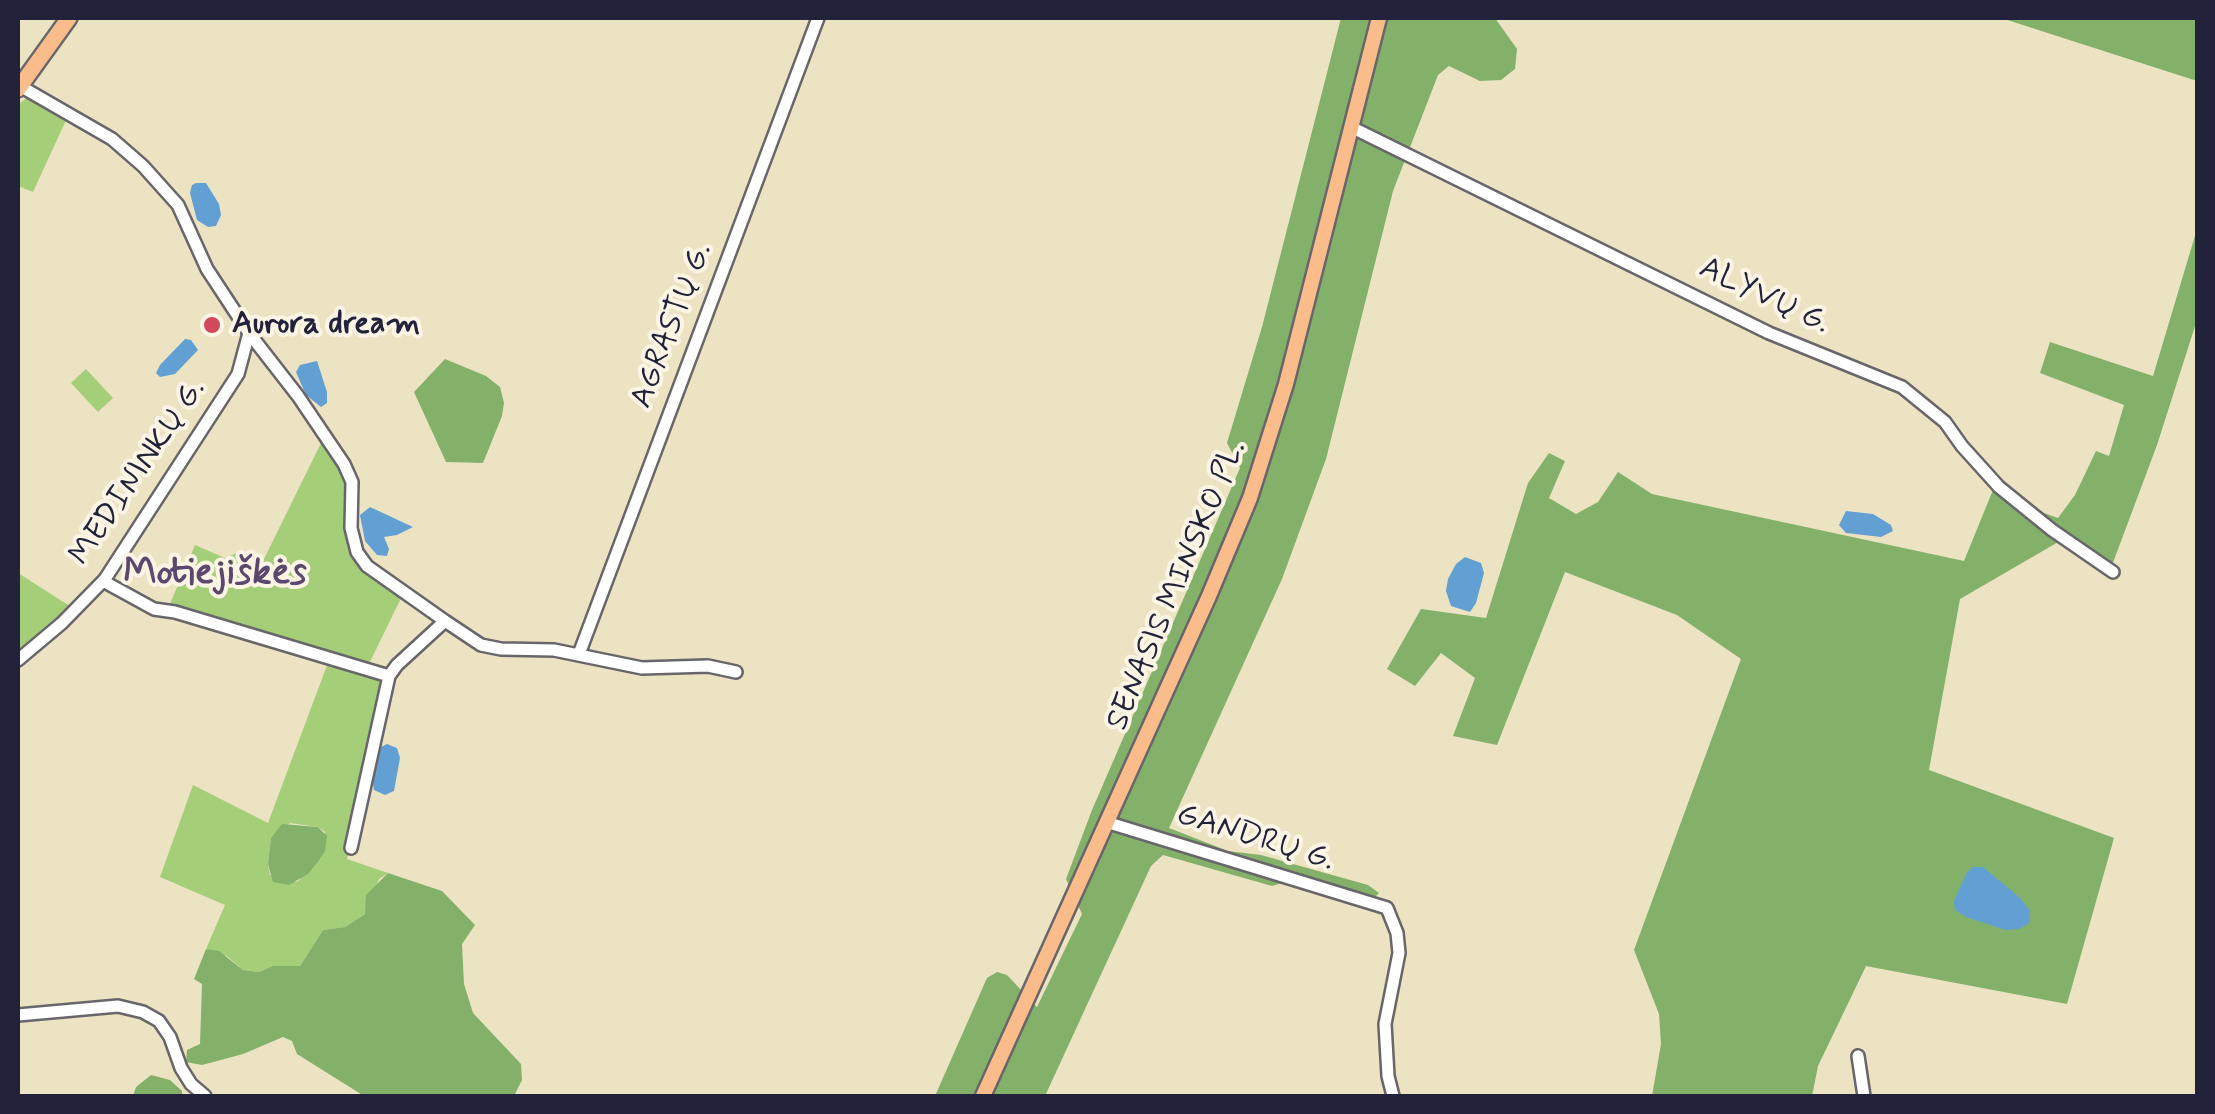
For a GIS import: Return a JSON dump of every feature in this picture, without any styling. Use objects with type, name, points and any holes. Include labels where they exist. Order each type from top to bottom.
[{"type":"highway","points":[[19,87],[69,18]]},
{"type":"main road","name":"SENASIS MINSKO PL.","points":[[983,1096],[1217,579],[1254,485],[1286,384],[1379,18]]},
{"type":"street","name":"AGRASTŲ G.","points":[[579,654],[818,18]]},
{"type":"street","points":[[19,87],[112,139],[144,166],[178,205],[207,269],[344,464],[352,482],[350,528],[357,552],[367,566],[481,644],[579,654],[642,668],[708,666],[736,672]]},
{"type":"street","name":"ALYVŲ G.","points":[[1351,127],[1768,333],[1902,387],[1945,422],[2000,487],[2052,530],[2113,572]]},
{"type":"street","name":"MEDININKŲ G.","points":[[18,660],[103,581],[238,374],[249,333]]},
{"type":"street","points":[[103,581],[154,609],[390,676]]},
{"type":"street","points":[[351,848],[390,676],[397,664],[445,622]]},
{"type":"street","name":"GANDRŲ G.","points":[[1106,822],[1388,908],[1397,933],[1398,952],[1385,1024],[1388,1076],[1394,1096]]},
{"type":"street","points":[[18,1015],[118,1006],[143,1012],[159,1021],[170,1037],[181,1068],[204,1096]]},
{"type":"street","points":[[1858,1056],[1864,1096]]},
{"type":"green space","points":[[1341,18],[1495,18],[1517,49],[1515,69],[1501,80],[1480,81],[1449,66],[1438,75],[1393,191],[1326,459],[1282,579],[1169,828],[1228,851],[1261,855],[1368,885],[1379,893],[1375,897],[1299,878],[1272,886],[1163,855],[1151,866],[1045,1096],[935,1096],[987,978],[997,972],[1007,975],[1037,1007],[1082,914],[1066,879],[1240,468],[1227,443],[1262,327]]},
{"type":"green space","points":[[2001,18],[2197,18],[2197,81]]},
{"type":"green space","points":[[27,98],[67,118],[33,192],[18,186],[18,104]]},
{"type":"green space","points":[[2197,229],[2197,320],[2157,445],[2108,576],[2060,541],[1960,599],[1929,770],[2114,838],[2067,1004],[1866,966],[1818,1066],[1812,1096],[1652,1096],[1661,1044],[1659,1014],[1634,950],[1741,659],[1677,615],[1565,572],[1497,745],[1453,736],[1475,678],[1441,653],[1415,686],[1387,669],[1421,609],[1486,618],[1528,483],[1549,453],[1565,461],[1549,498],[1576,514],[1598,502],[1618,472],[1652,494],[1964,561],[1997,480],[2044,513],[2058,518],[2075,495],[2096,451],[2109,456],[2124,405],[2040,373],[2050,342],[2153,376]]},
{"type":"green space","points":[[445,359],[486,376],[500,387],[502,416],[483,463],[446,462],[414,392]]},
{"type":"green space","points":[[86,369],[113,398],[98,412],[71,383]]},
{"type":"green space","points":[[323,439],[345,474],[351,545],[403,594],[368,666],[166,613],[195,545],[225,558],[237,553],[262,563]]},
{"type":"green space","points":[[18,573],[73,608],[18,656]]},
{"type":"green space","points":[[329,660],[384,677],[347,859],[388,873],[379,879],[365,914],[345,927],[323,930],[300,966],[272,966],[260,972],[243,970],[227,956],[206,949],[225,905],[160,877],[193,785],[268,823]],"holes":[[[290,823],[318,827],[325,832],[317,863],[297,882],[270,875],[271,838]]]},
{"type":"green space","points":[[282,824],[318,827],[327,836],[325,851],[317,863],[308,874],[289,885],[273,882],[268,864],[271,838]]},
{"type":"green space","points":[[388,873],[442,891],[475,925],[462,944],[464,984],[473,1013],[521,1064],[522,1080],[514,1096],[364,1096],[297,1054],[292,1041],[283,1037],[202,1065],[186,1062],[187,1050],[200,1044],[202,984],[194,979],[206,949],[219,951],[243,970],[260,972],[272,966],[300,966],[323,930],[345,927],[365,914],[366,895]]},
{"type":"green space","points":[[151,1075],[170,1080],[182,1096],[133,1096],[136,1087]]},
{"type":"water","points":[[196,183],[206,183],[219,204],[221,215],[216,226],[208,227],[197,220],[190,193]]},
{"type":"water","points":[[185,339],[191,340],[198,350],[175,374],[160,377],[156,373],[160,365]]},
{"type":"water","points":[[317,361],[327,392],[327,403],[321,407],[306,395],[296,372],[300,365]]},
{"type":"water","points":[[370,507],[413,527],[384,537],[389,549],[387,556],[377,555],[365,541],[360,515]]},
{"type":"water","points":[[1846,511],[1873,514],[1891,525],[1893,531],[1881,537],[1846,533],[1839,525]]},
{"type":"water","points":[[1465,557],[1481,563],[1484,573],[1470,612],[1451,606],[1446,591],[1456,564]]},
{"type":"water","points":[[387,744],[397,748],[400,758],[394,791],[385,795],[374,790],[372,779],[381,747]]},
{"type":"water","points":[[1973,867],[1983,867],[2019,897],[2030,911],[2029,923],[2005,930],[1955,910],[1954,901]]},
{"type":"place","name":"Aurora dream","points":[[212,325]]},
{"type":"district","name":"Motiejiškės","points":[[215,575]]}]
